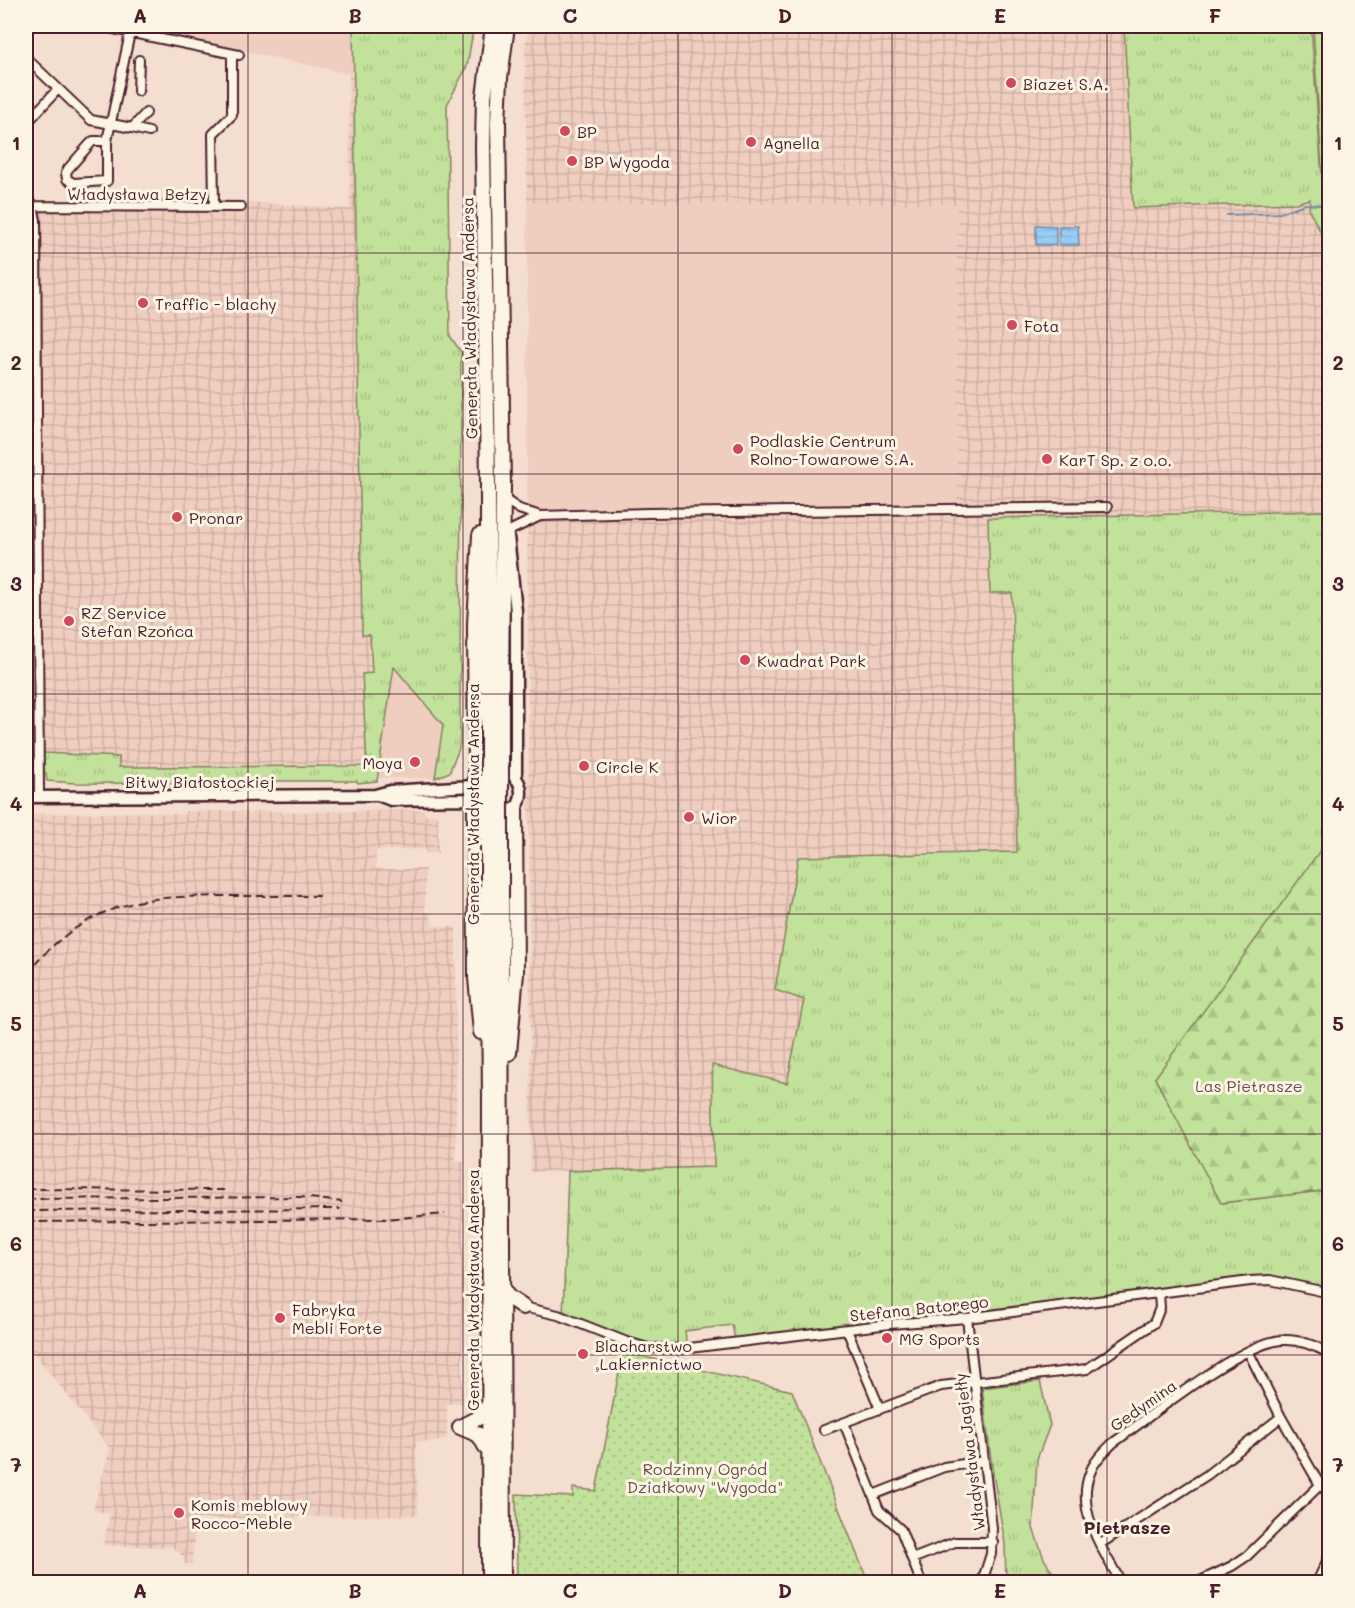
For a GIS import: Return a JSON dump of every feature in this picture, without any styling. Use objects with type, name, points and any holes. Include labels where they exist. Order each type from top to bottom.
[{"type":"highway","name":"Generała Władysława Andersa","points":[[493,26],[484,97],[483,147],[495,689],[494,900],[496,1097],[502,1289],[503,1582]]},
{"type":"highway","name":"Generała Władysława Andersa","points":[[495,689],[503,486],[498,123],[507,26]]},
{"type":"highway","points":[[474,782],[476,593],[483,504],[489,482]]},
{"type":"highway","points":[[503,486],[507,501],[507,532]]},
{"type":"highway","points":[[473,803],[476,978],[485,1075],[496,1097]]},
{"type":"highway","points":[[496,1097],[507,1074],[515,990],[515,809]]},
{"type":"highway","name":"Generała Władysława Andersa","points":[[489,1582],[488,1406],[496,1097]]},
{"type":"highway","points":[[502,1289],[508,1297],[523,1306]]},
{"type":"highway","points":[[502,1322],[515,1309],[523,1306]]},
{"type":"highway","points":[[488,1406],[478,1418],[460,1426],[479,1435],[488,1453]]},
{"type":"street","points":[[99,26],[235,54],[232,115],[213,134],[214,207]]},
{"type":"street","points":[[107,141],[93,141],[68,169],[67,179],[73,183],[107,182],[107,141],[130,33]]},
{"type":"street","points":[[26,58],[91,120],[149,132]]},
{"type":"street","points":[[138,91],[139,60]]},
{"type":"street","points":[[122,73],[139,76]]},
{"type":"street","points":[[26,124],[58,89]]},
{"type":"street","points":[[132,128],[146,113]]},
{"type":"street","points":[[26,198],[33,206],[36,220],[39,797]]},
{"type":"street","name":"Władysława Bełzy","points":[[33,206],[241,207]]},
{"type":"street","points":[[507,501],[519,509],[540,516],[1107,507]]},
{"type":"street","points":[[516,778],[507,771],[496,768],[485,771],[474,782],[473,803],[480,813],[492,818],[504,817],[515,809],[521,794],[516,778],[516,611],[507,532],[540,516]]},
{"type":"street","name":"Bitwy Białostockiej","points":[[26,797],[375,795],[390,791],[474,782]]},
{"type":"street","name":"Bitwy Białostockiej","points":[[375,795],[391,800],[473,803]]},
{"type":"street","name":"Stefana Batorego","points":[[523,1306],[558,1315],[627,1342],[664,1349],[681,1349],[847,1329],[967,1318],[1270,1281],[1326,1292]]},
{"type":"street","points":[[824,1430],[928,1389],[1087,1369],[1154,1323],[1160,1308],[1159,1293]]},
{"type":"street","name":"Władysława Jagiełły","points":[[967,1318],[993,1542],[989,1564],[982,1582]]},
{"type":"street","points":[[847,1329],[880,1409]]},
{"type":"street","name":"Gedymina","points":[[1121,1582],[1100,1544],[1086,1508],[1085,1488],[1090,1471],[1100,1456],[1113,1443],[1196,1384],[1248,1351],[1269,1342],[1290,1340],[1306,1343],[1329,1354]]},
{"type":"street","points":[[1248,1351],[1281,1417],[1320,1485],[1329,1494]]},
{"type":"street","points":[[1100,1544],[1207,1475],[1281,1417]]},
{"type":"street","points":[[844,1423],[882,1515],[901,1530],[921,1582]]},
{"type":"street","points":[[873,1495],[944,1467],[984,1461]]},
{"type":"street","points":[[1198,1582],[1232,1566],[1247,1556],[1320,1485]]},
{"type":"street","points":[[912,1560],[955,1542],[993,1542]]},
{"type":"street","points":[[1317,1582],[1329,1555]]},
{"type":"shaded area","points":[[133,26],[353,26],[355,75],[244,51]]},
{"type":"shaded area","points":[[529,26],[1124,26],[1133,207],[1296,203],[1310,199],[1309,210],[1329,248],[1329,511],[988,517],[990,593],[1010,593],[1018,853],[798,857],[775,990],[804,1000],[787,1083],[714,1167],[531,1172],[527,512],[957,513],[957,204],[527,203],[525,46]]},
{"type":"shaded area","points":[[349,74],[355,75],[362,635],[370,635],[372,674],[362,674],[367,766],[119,767],[118,757],[26,752],[26,205],[218,200],[350,209]]},
{"type":"shaded area","points":[[527,203],[957,203],[958,513],[527,512]]},
{"type":"shaded area","points":[[394,667],[443,726],[435,778],[377,778]]},
{"type":"shaded area","points":[[423,810],[426,815],[438,815],[438,853],[426,853],[425,849],[376,850],[376,869],[425,869],[425,912],[431,913],[432,926],[456,927],[456,1162],[464,1162],[462,1403],[447,1404],[447,1437],[443,1441],[416,1442],[418,1515],[195,1519],[192,1564],[185,1564],[183,1556],[172,1547],[103,1545],[110,1514],[93,1510],[110,1449],[26,1343],[26,814],[150,812],[183,815],[186,811],[244,811],[249,815],[254,811],[281,811],[283,814],[289,812]]},
{"type":"green space","points":[[353,26],[474,26],[467,66],[447,105],[450,336],[461,352],[460,743],[450,772],[435,778],[443,725],[394,667],[377,781],[358,783],[357,781],[272,781],[262,784],[75,783],[47,781],[46,773],[33,774],[31,781],[26,781],[26,752],[119,757],[119,767],[367,766],[362,674],[372,673],[370,635],[362,635]]},
{"type":"green space","points":[[1124,26],[1311,26],[1324,203],[1329,216],[1329,248],[1309,210],[1310,199],[1296,203],[1133,208]]},
{"type":"green space","points":[[1313,26],[1329,26],[1329,216],[1324,202]]},
{"type":"green space","points":[[1329,511],[1329,843],[1155,1078],[1223,1203],[1329,1190],[1329,1262],[1323,1292],[1271,1280],[736,1343],[732,1325],[685,1331],[687,1348],[648,1347],[563,1317],[568,1171],[714,1167],[712,1065],[787,1083],[804,1000],[775,990],[798,857],[1017,852],[1012,593],[990,593],[988,518]]},
{"type":"green space","name":"Las Pietrasze","points":[[1327,841],[1330,843],[1329,1190],[1221,1203],[1155,1078]]},
{"type":"green space","name":"Rodzinny Ogród Działkowy \"Wygoda\"","points":[[623,1352],[792,1391],[868,1582],[517,1582],[516,1494],[573,1497],[573,1488],[596,1491]]},
{"type":"green space","points":[[1040,1381],[1050,1425],[1037,1459],[1033,1528],[1044,1559],[1059,1582],[1006,1582],[1005,1544],[982,1388]]},
{"type":"water","points":[[1036,225],[1056,226],[1056,245],[1036,245]]},
{"type":"water","points":[[1059,226],[1078,226],[1079,245],[1059,245]]},
{"type":"waterway","points":[[1227,215],[1280,213],[1305,204],[1321,205]]},
{"type":"waterway","points":[[1326,206],[1330,209]]},
{"type":"railway","points":[[26,947],[27,818]]},
{"type":"railway","points":[[26,976],[52,947],[82,924],[99,915],[136,902],[179,897],[320,896]]},
{"type":"railway","points":[[26,996],[35,984]]},
{"type":"railway","points":[[26,1189],[226,1190]]},
{"type":"railway","points":[[26,1199],[301,1197],[342,1202]]},
{"type":"railway","points":[[26,1211],[340,1209]]},
{"type":"railway","points":[[26,1222],[385,1219],[445,1214]]},
{"type":"place","name":"Biazet S.A.","points":[[1011,83]]},
{"type":"place","name":"BP","points":[[565,131]]},
{"type":"place","name":"Agnella","points":[[751,142]]},
{"type":"place","name":"BP Wygoda","points":[[572,161]]},
{"type":"place","name":"Traffic - blachy","points":[[143,303]]},
{"type":"place","name":"Fota","points":[[1012,325]]},
{"type":"place","name":"Podlaskie Centrum Rolno-Towarowe S.A.","points":[[738,449]]},
{"type":"place","name":"KarT Sp. z o.o.","points":[[1047,459]]},
{"type":"place","name":"Pronar","points":[[177,517]]},
{"type":"place","name":"RZ Service Stefan Rzońca","points":[[69,621]]},
{"type":"place","name":"Kwadrat Park","points":[[745,660]]},
{"type":"place","name":"Moya","points":[[415,762]]},
{"type":"place","name":"Circle K","points":[[584,766]]},
{"type":"place","name":"Wior","points":[[689,817]]},
{"type":"place","name":"Fabryka Mebli Forte","points":[[280,1318]]},
{"type":"place","name":"MG Sports","points":[[887,1338]]},
{"type":"place","name":"Blacharstwo ,Lakiernictwo","points":[[583,1354]]},
{"type":"place","name":"Komis meblowy Rocco-Meble","points":[[179,1513]]},
{"type":"district","name":"Pietrasze","points":[[1127,1527]]}]
